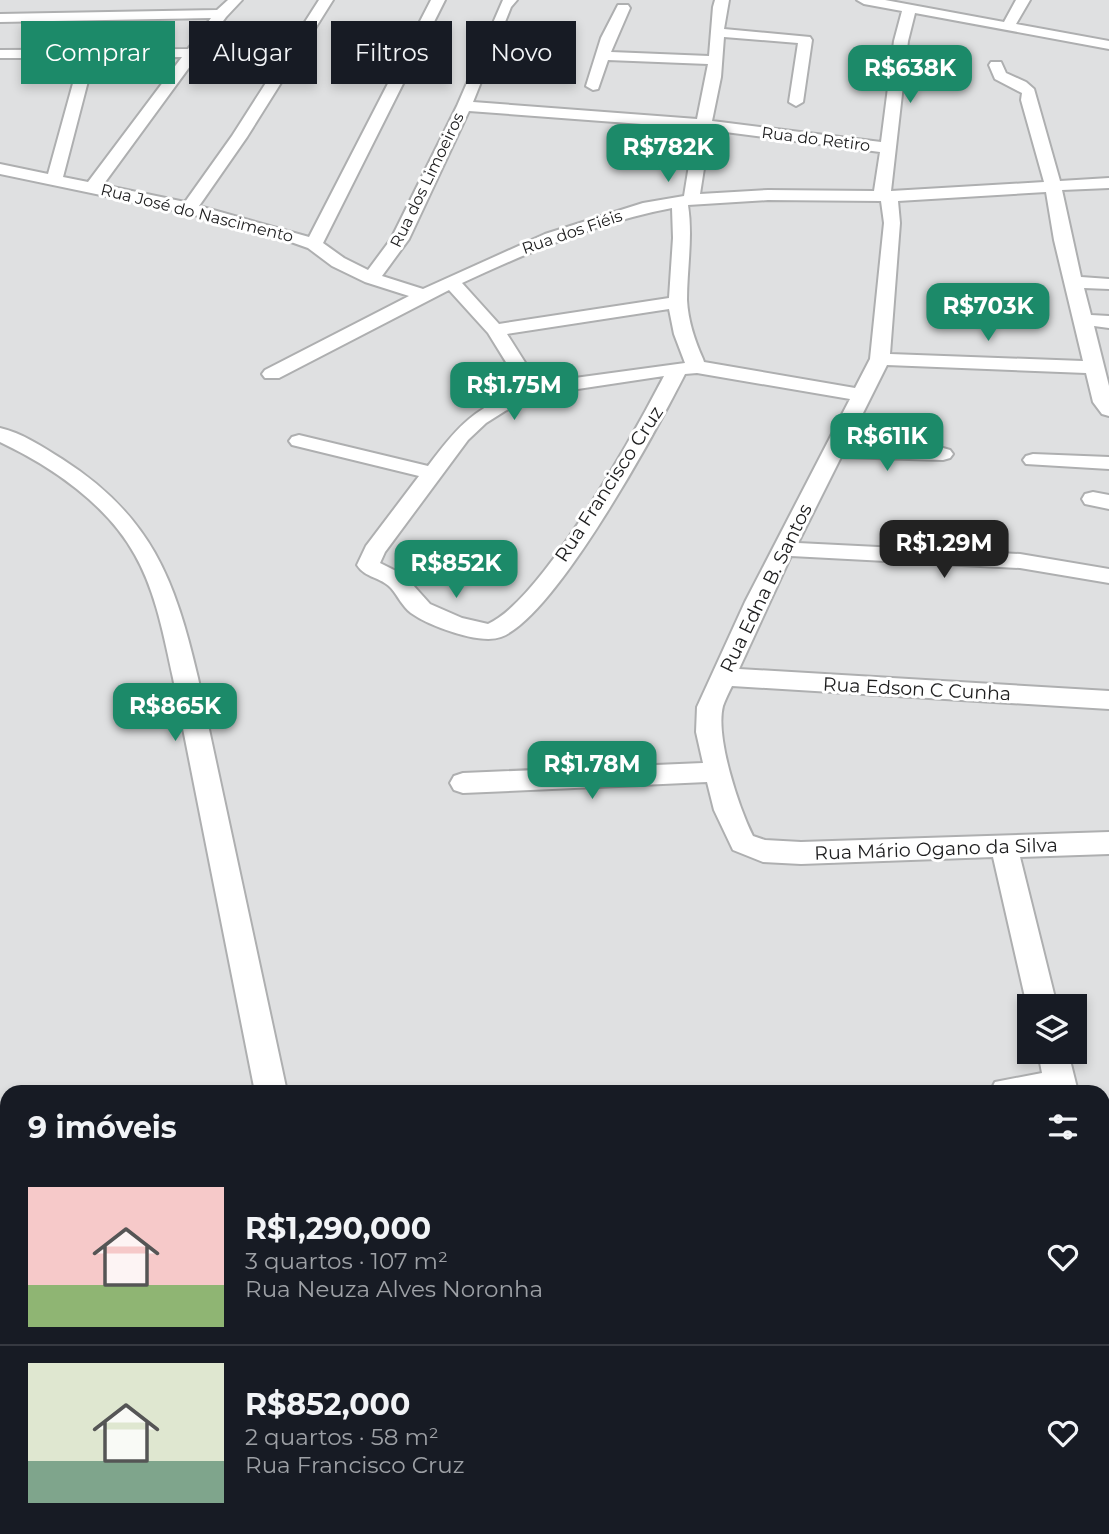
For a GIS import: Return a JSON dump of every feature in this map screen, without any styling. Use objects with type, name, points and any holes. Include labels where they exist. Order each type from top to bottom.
[{"type":"street","points":[[1,21],[15,0]]},
{"type":"street","points":[[216,21],[236,0]]},
{"type":"street","points":[[189,208],[239,137],[326,0]]},
{"type":"street","points":[[314,244],[438,0]]},
{"type":"street","name":"Rua dos Limoeiros","points":[[371,278],[390,256],[400,239],[464,106],[505,6],[510,0]]},
{"type":"street","points":[[687,368],[687,343],[678,302],[686,200],[716,60],[718,11],[722,0]]},
{"type":"street","points":[[867,0],[1109,46]]},
{"type":"street","points":[[1008,26],[1023,0]]},
{"type":"street","points":[[593,86],[608,38],[623,8]]},
{"type":"street","name":"Rua Edna B. Santos","points":[[763,851],[743,844],[734,828],[709,732],[710,707],[859,395],[880,359],[892,223],[885,195],[888,148],[901,41],[909,9]]},
{"type":"street","points":[[1,21],[221,14]]},
{"type":"street","points":[[717,32],[805,40],[796,102]]},
{"type":"street","points":[[1083,39],[1109,38]]},
{"type":"street","points":[[0,54],[21,54]]},
{"type":"street","points":[[603,56],[716,60]]},
{"type":"street","points":[[93,187],[189,58]]},
{"type":"street","points":[[996,65],[1000,76],[1021,85],[1029,92],[1032,116],[1053,185],[1073,282],[1107,410],[1109,429]]},
{"type":"street","points":[[54,180],[80,84]]},
{"type":"street","points":[[464,106],[703,124]]},
{"type":"street","name":"Rua do Retiro","points":[[703,124],[888,148]]},
{"type":"street","name":"Rua José do Nascimento","points":[[0,169],[189,208],[314,244],[325,254],[371,278],[425,295]]},
{"type":"street","name":"Rua dos Fiéis","points":[[272,374],[425,295],[572,229],[686,200],[772,194],[885,195],[1109,183]]},
{"type":"street","points":[[1073,282],[1109,284]]},
{"type":"street","points":[[452,283],[495,330],[533,390]]},
{"type":"street","points":[[495,330],[678,302]]},
{"type":"street","points":[[1083,320],[1109,323]]},
{"type":"street","points":[[880,359],[1094,366]]},
{"type":"street","points":[[299,440],[432,473],[479,419],[533,390],[687,368],[859,395]]},
{"type":"street","name":"Rua Francisco Cruz","points":[[432,473],[374,551],[368,561],[371,569],[393,578],[424,612],[465,627],[494,631],[504,626],[536,596],[687,368]]},
{"type":"street","points":[[0,434],[21,443],[85,486],[118,517],[146,555],[165,602],[185,678],[270,1085]]},
{"type":"street","points":[[832,451],[943,454]]},
{"type":"street","points":[[1033,460],[1109,463]]},
{"type":"street","points":[[784,549],[1020,561],[1109,576]]},
{"type":"street","name":"Rua Edson C Cunha","points":[[724,677],[1109,700]]},
{"type":"street","points":[[463,783],[718,772]]},
{"type":"street","name":"Rua Mário Ogano da Silva","points":[[763,851],[801,853],[1109,843]]},
{"type":"street","points":[[1004,847],[1039,994]]},
{"type":"street","points":[[1056,1064],[1060,1085]]}]
